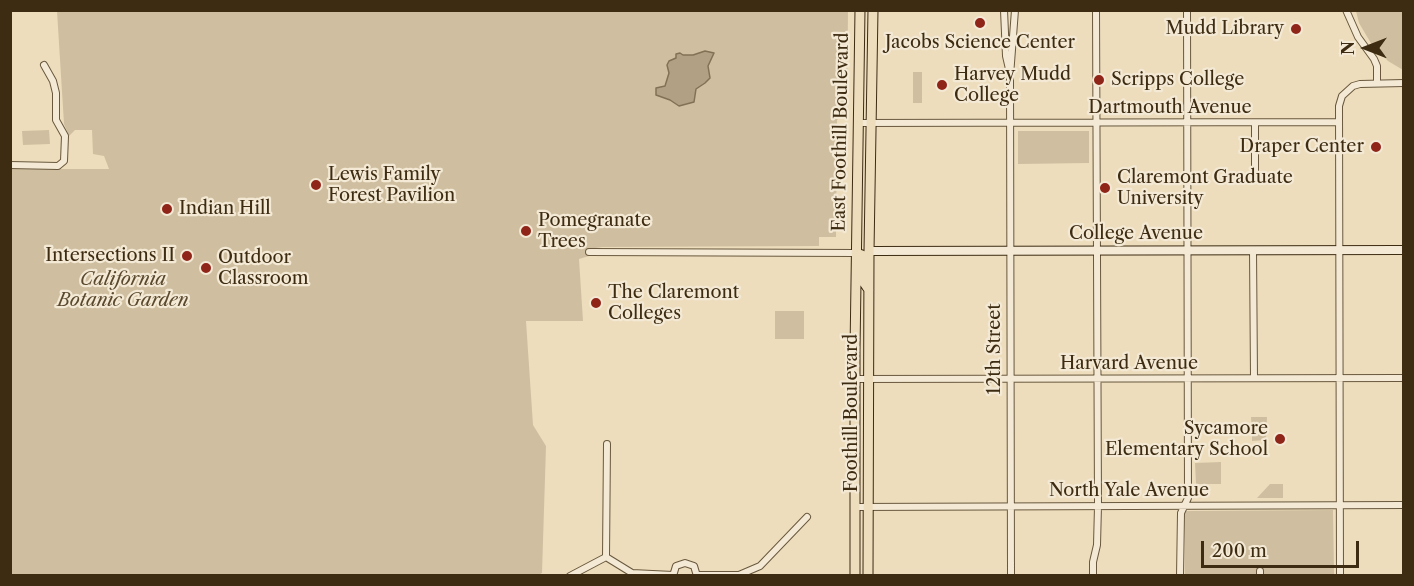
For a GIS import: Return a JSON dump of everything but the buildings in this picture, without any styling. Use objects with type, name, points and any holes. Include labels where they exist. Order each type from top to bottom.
[{"type":"main road","name":"East Foothill Boulevard","points":[[856,254],[860,10]]},
{"type":"main road","name":"East Foothill Boulevard","points":[[869,251],[873,10]]},
{"type":"main road","points":[[857,210],[861,222],[862,243],[869,251]]},
{"type":"main road","name":"Foothill Boulevard","points":[[868,576],[869,251]]},
{"type":"main road","points":[[856,254],[862,255],[863,281],[869,290]]},
{"type":"main road","name":"Foothill Boulevard","points":[[855,576],[856,254]]},
{"type":"street","points":[[1004,10],[1006,56],[1010,76]]},
{"type":"street","points":[[1010,76],[1015,10]]},
{"type":"street","points":[[1093,576],[1098,506],[1096,10]]},
{"type":"street","points":[[1180,576],[1181,513],[1188,498],[1187,10]]},
{"type":"street","points":[[1346,10],[1358,37],[1377,66],[1377,83]]},
{"type":"street","points":[[10,165],[58,166],[64,161],[65,135],[56,120],[56,93],[53,81],[44,65]]},
{"type":"street","name":"12th Street","points":[[1010,76],[1011,576]]},
{"type":"street","points":[[1340,576],[1339,106],[1347,90],[1360,84],[1404,83]]},
{"type":"street","name":"Dartmouth Avenue","points":[[858,123],[1338,122]]},
{"type":"street","points":[[1255,123],[1255,179]]},
{"type":"street","points":[[1253,250],[1254,378]]},
{"type":"street","name":"College Avenue","points":[[869,251],[1404,250]]},
{"type":"street","points":[[589,252],[856,254]]},
{"type":"street","name":"Harvard Avenue","points":[[855,379],[1404,378]]},
{"type":"street","points":[[606,444],[606,557]]},
{"type":"street","name":"North Yale Avenue","points":[[855,507],[1404,505]]},
{"type":"street","points":[[606,557],[632,573],[673,575],[676,566],[685,563],[694,566],[698,575],[739,575],[760,566],[807,518]]},
{"type":"street","points":[[570,576],[606,557]]},
{"type":"green space","name":"California Botanic Garden","points":[[57,11],[848,11],[847,111],[837,120],[836,237],[819,237],[819,246],[602,247],[589,249],[589,256],[579,259],[583,321],[526,321],[533,425],[546,446],[542,573],[538,575],[11,576],[11,169],[109,169],[104,156],[93,154],[92,130],[75,130],[69,136],[64,124]]},
{"type":"green space","points":[[1356,11],[1403,11],[1403,70],[1388,61],[1372,45],[1359,23]]},
{"type":"green space","points":[[913,72],[922,72],[922,103],[913,103]]},
{"type":"green space","points":[[49,130],[50,144],[23,145],[22,131]]},
{"type":"green space","points":[[1018,131],[1089,131],[1089,163],[1018,164]]},
{"type":"green space","points":[[775,311],[804,311],[804,339],[775,339]]},
{"type":"green space","points":[[1251,417],[1267,417],[1266,440],[1252,441],[1252,434],[1256,434],[1252,433]]},
{"type":"green space","points":[[1221,462],[1221,484],[1196,484],[1195,463]]},
{"type":"green space","points":[[1270,484],[1283,484],[1283,498],[1257,498]]},
{"type":"green space","points":[[1333,510],[1334,575],[1185,575],[1185,511]]},
{"type":"shaded area","points":[[705,51],[714,53],[708,66],[710,78],[696,89],[694,102],[679,106],[656,95],[656,88],[665,86],[669,73],[667,65],[669,61],[676,58],[676,54],[693,55]]},
{"type":"place","name":"Jacobs Science Center","points":[[980,23]]},
{"type":"place","name":"Mudd Library","points":[[1296,29]]},
{"type":"place","name":"Scripps College","points":[[1099,80]]},
{"type":"place","name":"Harvey Mudd College","points":[[942,85]]},
{"type":"place","name":"Draper Center","points":[[1376,147]]},
{"type":"place","name":"Lewis Family Forest Pavilion","points":[[316,185]]},
{"type":"place","name":"Claremont Graduate University","points":[[1105,188]]},
{"type":"place","name":"Indian Hill","points":[[167,209]]},
{"type":"place","name":"Pomegranate Trees","points":[[526,231]]},
{"type":"place","name":"Intersections II","points":[[187,256]]},
{"type":"place","name":"Outdoor Classroom","points":[[206,268]]},
{"type":"place","name":"The Claremont Colleges","points":[[596,303]]},
{"type":"place","name":"Sycamore Elementary School","points":[[1280,439]]}]
